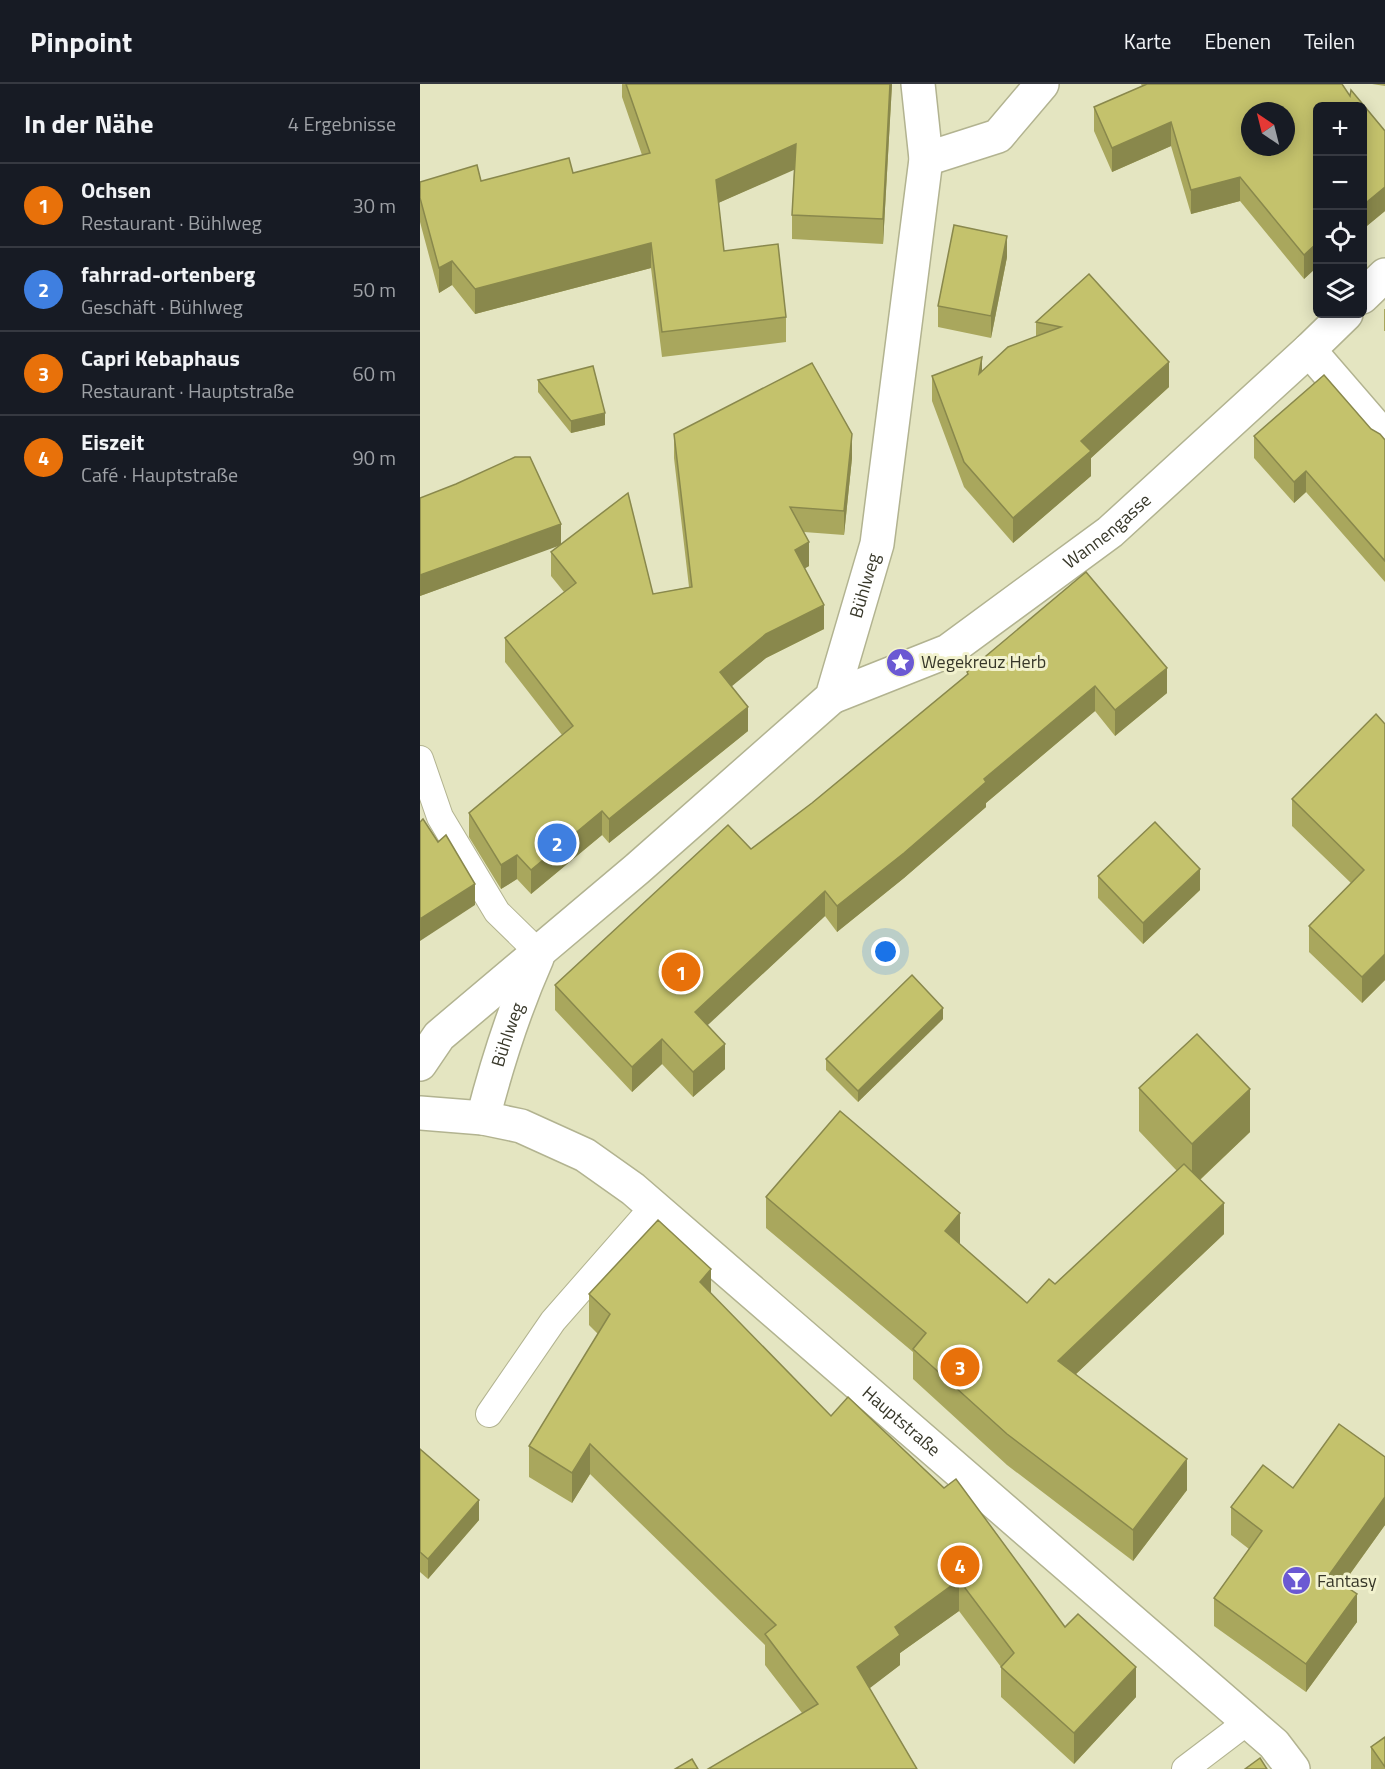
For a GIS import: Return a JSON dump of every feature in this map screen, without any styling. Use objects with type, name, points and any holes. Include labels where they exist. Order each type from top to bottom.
[{"type":"street","name":"Bühlweg","points":[[420,1064],[439,1036],[538,953],[832,697],[877,544],[926,159],[918,84]]},
{"type":"street","points":[[926,159],[998,136],[1042,84]]},
{"type":"street","points":[[1367,292],[1385,275]]},
{"type":"street","name":"Wannengasse","points":[[832,697],[948,651],[1110,532],[1342,318]]},
{"type":"street","points":[[1309,350],[1385,438]]},
{"type":"street","name":"Bühlweg","points":[[483,1118],[499,1057],[538,953]]},
{"type":"street","name":"Hauptstraße","points":[[420,1113],[483,1118],[521,1126],[585,1155],[633,1189],[1274,1744],[1293,1769]]},
{"type":"lane","points":[[420,759],[440,817],[497,912],[538,953]]},
{"type":"lane","points":[[489,1414],[553,1321],[654,1207]]},
{"type":"lane","points":[[1185,1769],[1247,1722]]},
{"type":"building","points":[[626,84],[890,84],[883,219],[792,215],[796,144],[716,180],[724,251],[778,244],[786,317],[662,332],[651,243],[475,289],[452,261],[439,268],[420,198],[420,182],[477,165],[481,181],[569,158],[573,173],[650,153]]},
{"type":"building","points":[[1147,84],[1342,84],[1350,96],[1351,90],[1361,102],[1313,102],[1313,247],[1304,255],[1240,177],[1191,190],[1171,122],[1112,148],[1094,107]]},
{"type":"building","points":[[1367,109],[1385,131],[1385,187],[1367,202]]},
{"type":"building","points":[[954,225],[1007,236],[991,316],[938,306]]},
{"type":"building","points":[[1089,274],[1169,362],[1081,441],[1091,451],[1013,518],[964,462],[932,376],[982,357],[979,374],[1008,347],[1061,327],[1036,322]]},
{"type":"building","points":[[812,363],[852,434],[844,511],[790,507],[809,542],[795,550],[824,605],[766,634],[720,672],[748,707],[609,819],[602,811],[531,870],[517,855],[501,865],[469,813],[573,726],[505,638],[576,583],[551,552],[628,493],[653,594],[692,587],[674,434]]},
{"type":"building","points":[[593,366],[605,413],[571,421],[538,380]]},
{"type":"building","points":[[1324,375],[1371,429],[1385,440],[1385,561],[1306,471],[1294,482],[1254,436]]},
{"type":"building","points":[[515,457],[530,457],[561,524],[420,575],[420,498]]},
{"type":"building","points":[[1086,572],[1167,668],[1115,710],[1095,686],[984,779],[986,782],[904,853],[837,906],[825,891],[695,1012],[725,1044],[693,1072],[662,1039],[632,1067],[555,985],[728,825],[751,849],[812,803],[968,674],[967,672]]},
{"type":"building","points":[[1376,714],[1385,724],[1385,954],[1362,977],[1309,926],[1364,870],[1292,799]]},
{"type":"building","points":[[423,819],[438,842],[446,835],[475,884],[420,919],[420,822]]},
{"type":"building","points":[[1155,822],[1200,869],[1143,923],[1098,876]]},
{"type":"building","points":[[912,975],[943,1008],[858,1091],[826,1059]]},
{"type":"building","points":[[1197,1034],[1250,1089],[1192,1144],[1139,1088]]},
{"type":"building","points":[[840,1111],[960,1213],[945,1231],[1027,1303],[1049,1279],[1055,1284],[1184,1164],[1224,1203],[1058,1361],[1187,1459],[1133,1530],[1007,1434],[913,1349],[926,1333],[766,1197]]},
{"type":"building","points":[[658,1220],[711,1269],[700,1282],[831,1416],[848,1397],[944,1488],[956,1479],[1065,1627],[1078,1614],[1136,1667],[1074,1733],[1001,1667],[1014,1653],[959,1580],[895,1627],[900,1635],[857,1667],[917,1769],[708,1769],[818,1704],[765,1634],[776,1625],[590,1444],[572,1473],[529,1446],[610,1314],[589,1294]]},
{"type":"building","name":"Fantasy","points":[[1339,1424],[1385,1457],[1385,1497],[1329,1575],[1357,1594],[1306,1664],[1214,1598],[1262,1531],[1231,1507],[1263,1465],[1293,1488]]},
{"type":"building","points":[[420,1449],[479,1500],[428,1559],[420,1552]]},
{"type":"building","points":[[1385,1737],[1385,1767],[1371,1747]]},
{"type":"building","points":[[1260,1758],[1267,1769],[1245,1769]]},
{"type":"building","points":[[692,1759],[698,1769],[675,1769]]},
{"type":"place","name":"Wegekreuz Herb","points":[[900,662]]},
{"type":"place","name":"fahrrad-ortenberg","points":[[557,843]]},
{"type":"place","name":"Ochsen","points":[[681,972]]},
{"type":"place","name":"Capri Kebaphaus","points":[[960,1367]]},
{"type":"place","name":"Eiszeit","points":[[960,1565]]},
{"type":"place","name":"Fantasy","points":[[1296,1581]]}]
